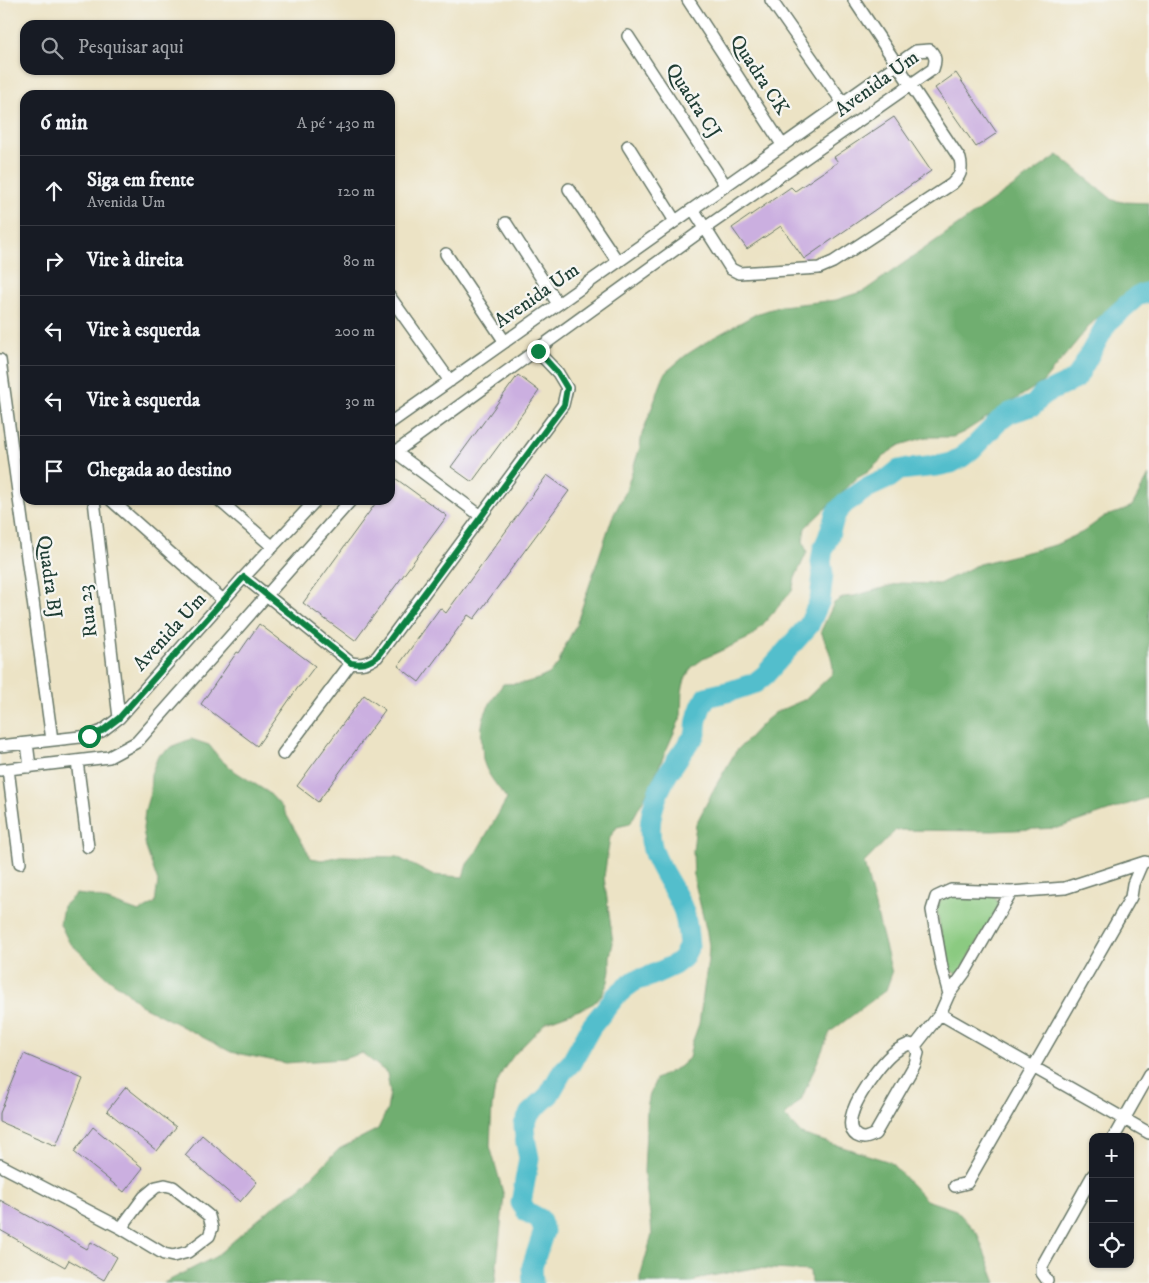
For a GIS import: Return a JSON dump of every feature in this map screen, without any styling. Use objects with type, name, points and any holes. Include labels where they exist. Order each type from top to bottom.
[{"type":"street","name":"Quadra CK","points":[[688,0],[783,146]]},
{"type":"street","points":[[771,0],[843,103]]},
{"type":"street","points":[[693,209],[731,269],[739,273],[819,268],[834,262],[952,184],[960,176],[962,167],[960,159],[898,63],[854,0]]},
{"type":"street","name":"Quadra CJ","points":[[628,36],[726,186]]},
{"type":"street","name":"Avenida Um","points":[[395,417],[450,381],[916,50],[930,50],[933,54],[936,62],[933,69],[705,228],[538,351],[395,449]]},
{"type":"street","points":[[628,146],[675,222]]},
{"type":"street","points":[[569,189],[618,262]]},
{"type":"street","points":[[506,224],[558,304]]},
{"type":"street","points":[[446,254],[505,342]]},
{"type":"street","points":[[395,304],[450,381]]},
{"type":"street","points":[[244,577],[351,663],[360,665],[377,657],[564,405],[567,388],[558,373],[538,351]]},
{"type":"street","name":"Quadra BJ","points":[[0,360],[52,740]]},
{"type":"street","points":[[395,455],[481,516]]},
{"type":"street","name":"Rua 23","points":[[95,505],[119,718]]},
{"type":"street","points":[[117,505],[224,601]]},
{"type":"street","points":[[226,505],[273,547]]},
{"type":"street","name":"Avenida Um","points":[[0,746],[89,736],[102,731],[119,718],[244,577],[311,505]]},
{"type":"street","points":[[20,864],[4,770],[109,757],[137,742],[347,505]]},
{"type":"street","points":[[283,754],[351,663]]},
{"type":"street","points":[[27,743],[30,767]]},
{"type":"street","points":[[77,761],[88,847]]},
{"type":"street","points":[[950,994],[942,968],[932,910],[936,897],[951,890],[1011,892],[1065,888],[1146,861]]},
{"type":"street","points":[[955,1186],[967,1183],[1131,897],[1133,884],[1146,861]]},
{"type":"street","points":[[915,1046],[940,1014],[1011,892]]},
{"type":"street","points":[[940,1014],[1149,1133]]},
{"type":"street","points":[[909,1044],[915,1046],[918,1053],[915,1064],[875,1134],[868,1138],[860,1138],[854,1135],[851,1119],[854,1109],[866,1087],[890,1056],[909,1044]]},
{"type":"street","points":[[1116,1133],[1149,1075]]},
{"type":"street","points":[[0,1165],[121,1228],[164,1254],[173,1256],[188,1252],[209,1236],[212,1228],[210,1216],[173,1187],[165,1185],[156,1187],[144,1197],[121,1228]]},
{"type":"street","points":[[1047,1280],[1042,1273],[1042,1266],[1091,1178]]},
{"type":"green space","points":[[1058,155],[1113,200],[1149,203],[1149,281],[1121,297],[1092,323],[1043,382],[953,437],[926,437],[900,445],[889,452],[868,472],[857,478],[805,528],[803,541],[807,552],[795,578],[792,591],[758,630],[749,638],[703,659],[692,667],[685,679],[682,691],[681,717],[649,789],[630,824],[617,827],[610,837],[604,877],[613,943],[608,982],[603,993],[594,1003],[546,1022],[514,1055],[503,1070],[495,1088],[490,1146],[504,1196],[495,1283],[164,1283],[215,1257],[275,1205],[300,1188],[339,1149],[378,1129],[387,1110],[390,1092],[387,1073],[362,1053],[343,1059],[285,1063],[231,1052],[139,1004],[69,942],[60,924],[63,906],[76,894],[94,896],[139,912],[155,903],[158,882],[146,848],[143,829],[145,810],[150,793],[151,774],[158,756],[175,745],[191,739],[209,745],[221,760],[269,793],[282,807],[311,858],[322,860],[340,856],[397,857],[432,875],[463,877],[467,864],[475,854],[507,799],[491,777],[483,761],[481,737],[485,713],[503,684],[524,683],[538,679],[549,674],[559,663],[563,650],[576,625],[612,518],[625,493],[640,447],[642,434],[665,373],[686,355],[756,314],[781,306],[836,300],[864,291]]},
{"type":"green space","points":[[1149,475],[1149,797],[1058,828],[992,831],[896,830],[864,863],[892,973],[886,990],[830,1032],[801,1100],[785,1116],[801,1134],[890,1162],[926,1200],[956,1210],[977,1233],[996,1283],[811,1283],[810,1271],[754,1268],[700,1278],[692,1283],[640,1283],[652,1235],[644,1172],[647,1109],[650,1093],[656,1079],[679,1067],[689,1058],[699,1024],[708,960],[709,946],[707,933],[694,879],[693,851],[696,824],[736,751],[776,712],[806,699],[833,673],[831,656],[821,631],[834,603],[844,597],[900,583],[939,584],[979,564],[1055,545],[1083,532],[1105,516],[1132,506]]},
{"type":"green space","points":[[950,895],[993,896],[997,901],[998,907],[960,972],[956,973],[948,969],[937,911],[940,901]]},
{"type":"building","points":[[956,73],[997,133],[976,147],[935,88]]},
{"type":"building","points":[[894,117],[931,171],[804,259],[781,226],[747,249],[732,228],[791,187],[795,191],[838,162],[834,157]]},
{"type":"building","points":[[518,375],[539,391],[472,482],[451,467]]},
{"type":"building","points":[[547,475],[569,491],[474,619],[468,615],[419,682],[398,666],[440,608],[446,613]]},
{"type":"building","points":[[395,478],[447,516],[355,641],[303,603],[374,505],[395,505]]},
{"type":"building","points":[[259,624],[315,666],[257,746],[201,704]]},
{"type":"building","points":[[364,695],[385,710],[318,802],[297,786]]},
{"type":"building","points":[[24,1054],[83,1079],[56,1146],[0,1122],[0,1113]]},
{"type":"building","points":[[126,1087],[176,1127],[157,1151],[107,1111]]},
{"type":"building","points":[[93,1127],[143,1168],[124,1192],[74,1152]]},
{"type":"building","points":[[202,1135],[257,1182],[240,1202],[185,1155]]},
{"type":"building","points":[[0,1200],[87,1249],[91,1242],[117,1257],[104,1280],[69,1260],[65,1267],[0,1230]]},
{"type":"waterway","points":[[533,1283],[532,1267],[544,1231],[540,1219],[527,1212],[521,1203],[529,1158],[524,1125],[530,1113],[549,1095],[562,1072],[571,1063],[591,1027],[615,997],[636,980],[648,977],[674,965],[683,958],[689,946],[684,912],[654,853],[650,837],[651,821],[654,805],[667,774],[696,734],[698,715],[706,697],[755,683],[765,675],[809,625],[820,600],[823,549],[836,513],[845,503],[867,488],[889,478],[899,470],[951,463],[972,449],[999,421],[1010,413],[1034,405],[1042,395],[1076,379],[1107,323],[1137,296],[1149,292]]},
{"type":"route","points":[[89,736],[102,731],[119,718],[244,577],[351,663],[360,665],[377,657],[564,405],[567,388],[558,373],[538,351]]}]
